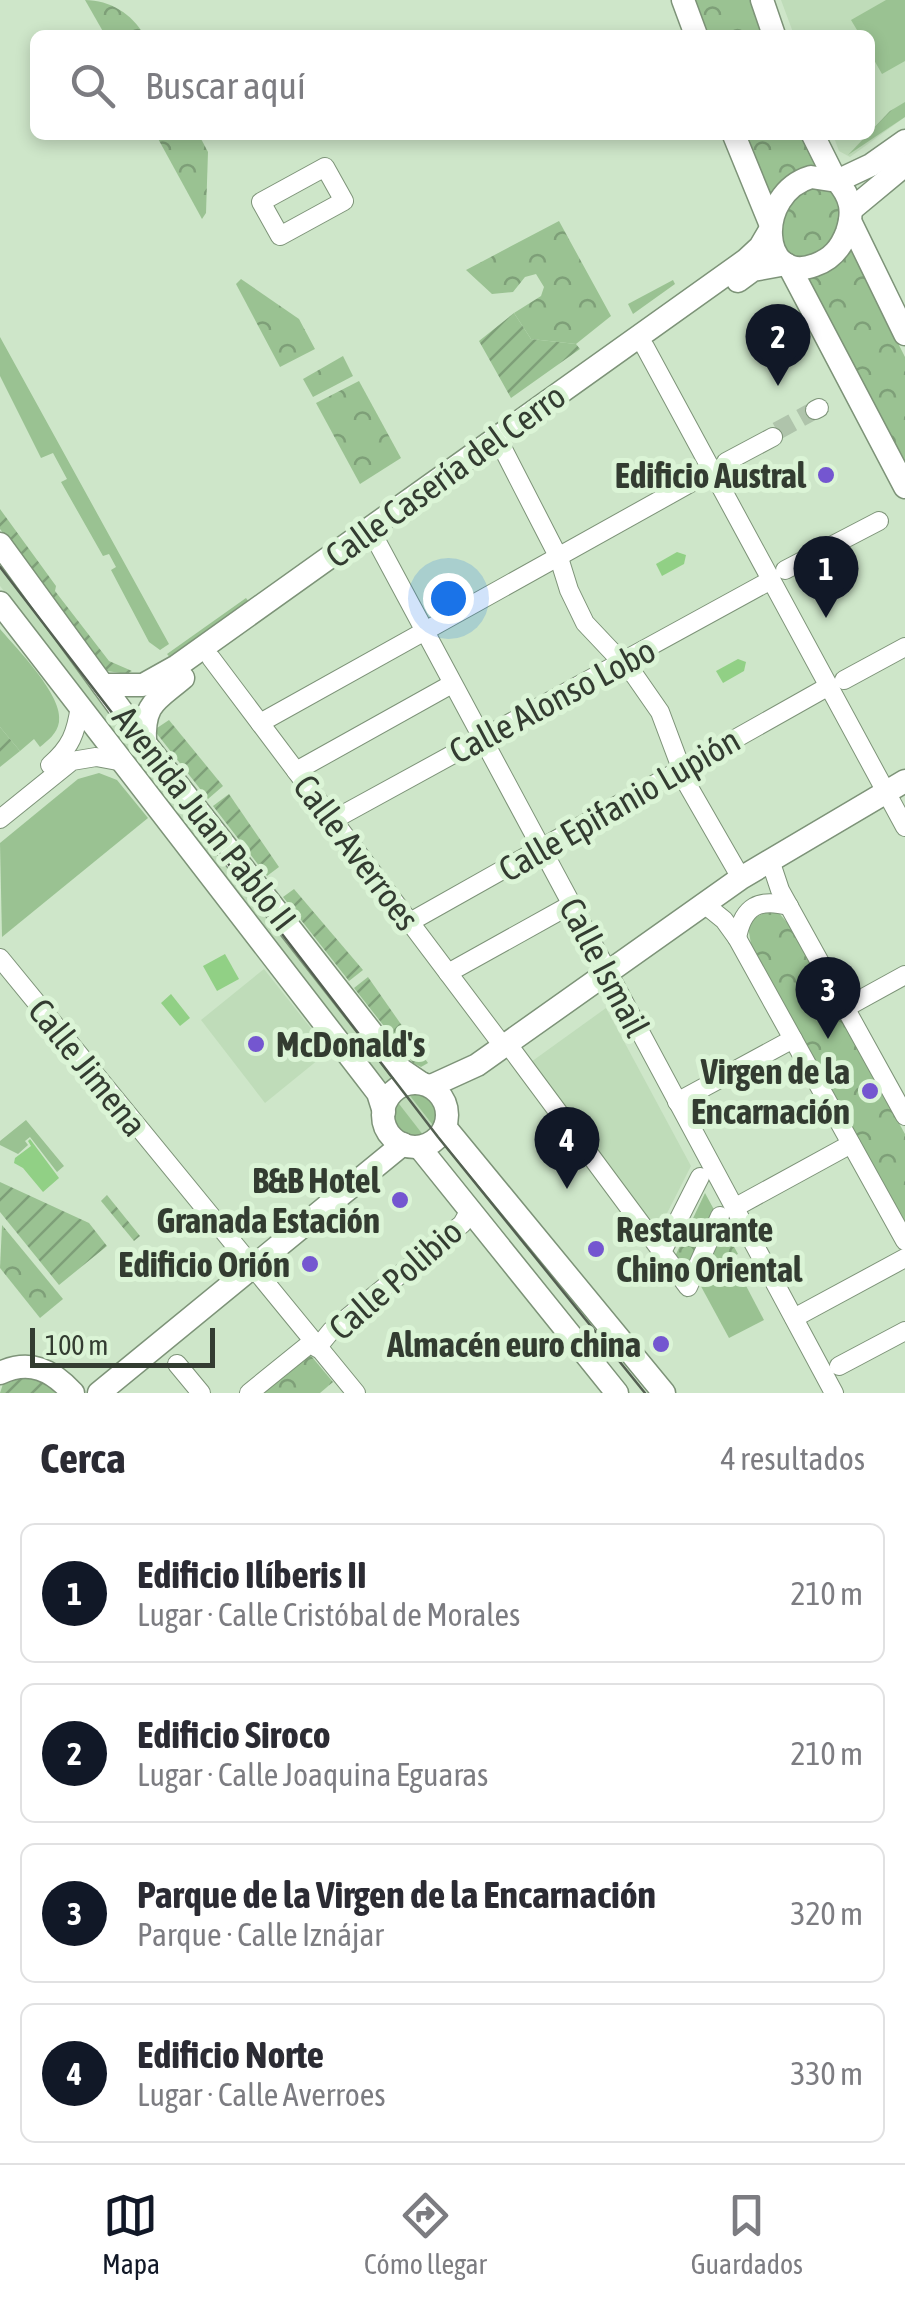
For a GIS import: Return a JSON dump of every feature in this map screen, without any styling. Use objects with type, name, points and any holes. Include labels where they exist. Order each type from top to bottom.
[{"type":"main road","points":[[684,0],[694,30]]},
{"type":"main road","points":[[762,0],[772,30]]},
{"type":"main road","points":[[736,140],[778,257],[788,266],[905,488]]},
{"type":"main road","points":[[816,140],[905,334]]},
{"type":"main road","points":[[770,226],[780,198],[792,184],[811,177],[836,180],[872,165],[905,141]]},
{"type":"main road","points":[[788,266],[806,268],[840,248],[851,215],[905,165]]},
{"type":"main road","name":"Calle Casería del Cerro","points":[[103,685],[142,686],[176,666],[746,260],[760,247],[770,226]]},
{"type":"main road","name":"Calle Casería del Cerro","points":[[145,742],[146,717],[156,698],[753,270],[788,266]]},
{"type":"main road","name":"Avenida Juan Pablo II","points":[[0,544],[145,742],[399,1068],[426,1085]]},
{"type":"main road","name":"Avenida Juan Pablo II","points":[[0,603],[378,1093],[384,1112]]},
{"type":"main road","points":[[617,1393],[470,1210],[411,1146],[388,1132],[384,1112],[394,1092],[405,1085],[426,1085],[477,1065],[741,878],[896,786]]},
{"type":"main road","points":[[98,1393],[411,1146],[438,1137],[477,1065]]},
{"type":"main road","points":[[426,1085],[446,1116],[664,1393]]},
{"type":"main road","points":[[0,1373],[24,1366],[37,1367],[60,1378],[73,1393]]},
{"type":"street","points":[[325,167],[344,201],[280,236],[261,202],[325,167]]},
{"type":"street","points":[[645,347],[719,467],[896,786],[905,827]]},
{"type":"street","points":[[260,723],[776,435]]},
{"type":"street","points":[[503,449],[559,558],[585,624],[648,692],[660,712],[681,770],[741,878]]},
{"type":"street","name":"Calle Alonso Lobo","points":[[333,820],[880,521]]},
{"type":"street","name":"Calle Ismail","points":[[376,540],[678,1102],[727,1212],[794,1318],[834,1393]]},
{"type":"street","name":"Calle Epifanio Lupión","points":[[410,922],[905,647]]},
{"type":"street","name":"Calle Averroes","points":[[211,658],[688,1287],[727,1212]]},
{"type":"street","points":[[296,771],[452,684]]},
{"type":"street","points":[[0,805],[67,750],[75,734],[80,706]]},
{"type":"street","points":[[0,819],[72,761],[96,757],[123,762]]},
{"type":"street","points":[[770,860],[789,906],[905,1116]]},
{"type":"street","points":[[738,938],[740,922],[754,906],[762,902],[789,906]]},
{"type":"street","points":[[448,973],[572,904]]},
{"type":"street","points":[[703,904],[724,920],[738,938],[905,1240]]},
{"type":"street","name":"Calle Jimena","points":[[0,958],[350,1387]]},
{"type":"street","points":[[845,1008],[905,975]]},
{"type":"street","points":[[678,1102],[794,1039]]},
{"type":"street","points":[[727,1212],[852,1144]]},
{"type":"street","points":[[662,1252],[700,1177]]},
{"type":"street","name":"Calle Polibio","points":[[249,1393],[462,1224],[470,1210]]},
{"type":"street","points":[[794,1318],[905,1258]]},
{"type":"street","points":[[839,1366],[905,1331]]},
{"type":"street","points":[[177,1364],[201,1393]]},
{"type":"street","name":"Calle Polibio","points":[[330,1393],[350,1387]]},
{"type":"shaded area","points":[[781,0],[905,0],[905,117],[875,139],[875,30],[792,30]]},
{"type":"shaded area","points":[[835,140],[873,140],[850,157],[839,151]]},
{"type":"shaded area","points":[[677,552],[686,555],[684,564],[662,576],[656,564]]},
{"type":"shaded area","points":[[0,563],[435,1128],[430,1133],[424,1136],[383,1086],[0,586]]},
{"type":"shaded area","points":[[738,659],[746,662],[744,671],[723,683],[716,671]]},
{"type":"shaded area","points":[[225,954],[239,979],[217,991],[203,966]]},
{"type":"shaded area","points":[[264,969],[329,1051],[265,1103],[201,1020]]},
{"type":"shaded area","points":[[171,994],[190,1018],[180,1026],[161,1003]]},
{"type":"shaded area","points":[[606,1008],[691,1166],[658,1231],[531,1062]]},
{"type":"shaded area","points":[[30,1139],[59,1178],[43,1192],[14,1163],[31,1146]]},
{"type":"green space","points":[[85,0],[119,10],[140,30],[102,30]]},
{"type":"green space","points":[[695,0],[751,0],[762,30],[705,30]]},
{"type":"green space","points":[[886,0],[905,0],[905,61],[882,74],[875,62],[875,30],[857,30],[851,20]]},
{"type":"green space","points":[[905,102],[905,117],[875,137],[875,127]]},
{"type":"green space","points":[[159,140],[202,140],[208,152],[206,213],[202,219]]},
{"type":"green space","points":[[747,140],[806,140],[822,169],[768,206]]},
{"type":"green space","points":[[823,184],[839,197],[843,220],[828,249],[800,261],[785,251],[779,230],[793,194]]},
{"type":"green space","points":[[559,221],[611,316],[576,344],[531,339],[514,313],[541,296],[544,287],[536,274],[525,277],[513,292],[492,294],[466,270]]},
{"type":"green space","points":[[852,238],[860,268],[905,357],[905,466],[801,277]]},
{"type":"green space","points":[[241,279],[299,319],[315,349],[280,367],[236,284]]},
{"type":"green space","points":[[673,280],[675,284],[633,314],[628,304]]},
{"type":"green space","points":[[514,313],[531,339],[576,344],[580,349],[511,398],[479,341]]},
{"type":"green space","points":[[0,337],[169,644],[160,650],[149,642],[111,570],[116,567],[109,554],[103,556],[61,482],[67,479],[53,453],[41,458],[0,376]]},
{"type":"green space","points":[[343,356],[353,376],[313,397],[303,379]]},
{"type":"green space","points":[[359,381],[401,458],[360,484],[316,403]]},
{"type":"green space","points":[[0,509],[56,586],[55,591],[109,661],[132,671],[107,671],[0,529]]},
{"type":"green space","points":[[246,598],[251,605],[173,661],[167,654]]},
{"type":"green space","points":[[0,629],[38,673],[59,711],[56,730],[40,747],[34,739],[20,751],[0,727]]},
{"type":"green space","points":[[169,720],[223,786],[208,799],[154,730]]},
{"type":"green space","points":[[0,727],[20,751],[0,767]]},
{"type":"green space","points":[[99,773],[117,780],[148,818],[2,937],[0,843],[78,779]]},
{"type":"green space","points":[[229,794],[279,867],[267,876],[213,806]]},
{"type":"green space","points":[[294,889],[363,970],[349,981],[283,897]]},
{"type":"green space","points":[[771,910],[790,926],[905,1134],[905,1223],[751,944],[748,927],[752,919]]},
{"type":"green space","points":[[368,977],[428,1063],[421,1067],[413,1063],[354,988]]},
{"type":"green space","points":[[407,1092],[429,1095],[438,1106],[435,1128]]},
{"type":"green space","points":[[396,1100],[424,1136],[408,1136],[397,1128],[393,1116]]},
{"type":"green space","points":[[26,1120],[64,1166],[57,1172],[30,1137],[18,1154],[0,1145]]},
{"type":"green space","points":[[0,1182],[89,1223],[107,1246],[59,1285],[0,1212]]},
{"type":"green space","points":[[705,1193],[738,1254],[697,1275],[687,1298],[668,1271]]},
{"type":"green space","points":[[107,1195],[140,1236],[134,1241],[101,1201]]},
{"type":"green space","points":[[2,1225],[63,1299],[40,1318],[0,1268]]},
{"type":"green space","points":[[733,1261],[764,1320],[729,1338],[697,1279]]},
{"type":"green space","points":[[307,1351],[333,1382],[320,1393],[256,1393]]},
{"type":"green space","points":[[25,1377],[47,1383],[59,1393],[0,1393],[3,1384]]},
{"type":"tunnel","points":[[777,431],[815,410]]},
{"type":"tram line","points":[[0,567],[438,1137],[645,1393]]},
{"type":"place","name":"Edificio Siroco","points":[[778,386]]},
{"type":"place","name":"Edificio Austral","points":[[826,475]]},
{"type":"place","name":"Edificio Ilíberis II","points":[[826,618]]},
{"type":"place","name":"Parque de la Virgen de la Encarnación","points":[[828,1039]]},
{"type":"place","name":"McDonald's","points":[[256,1044]]},
{"type":"place","name":"Virgen de la Encarnación","points":[[870,1091]]},
{"type":"place","name":"Edificio Norte","points":[[567,1189]]},
{"type":"place","name":"B&B Hotel Granada Estación","points":[[400,1200]]},
{"type":"place","name":"Restaurante Chino Oriental","points":[[596,1249]]},
{"type":"place","name":"Edificio Orión","points":[[310,1264]]},
{"type":"place","name":"Almacén euro china","points":[[661,1344]]}]
